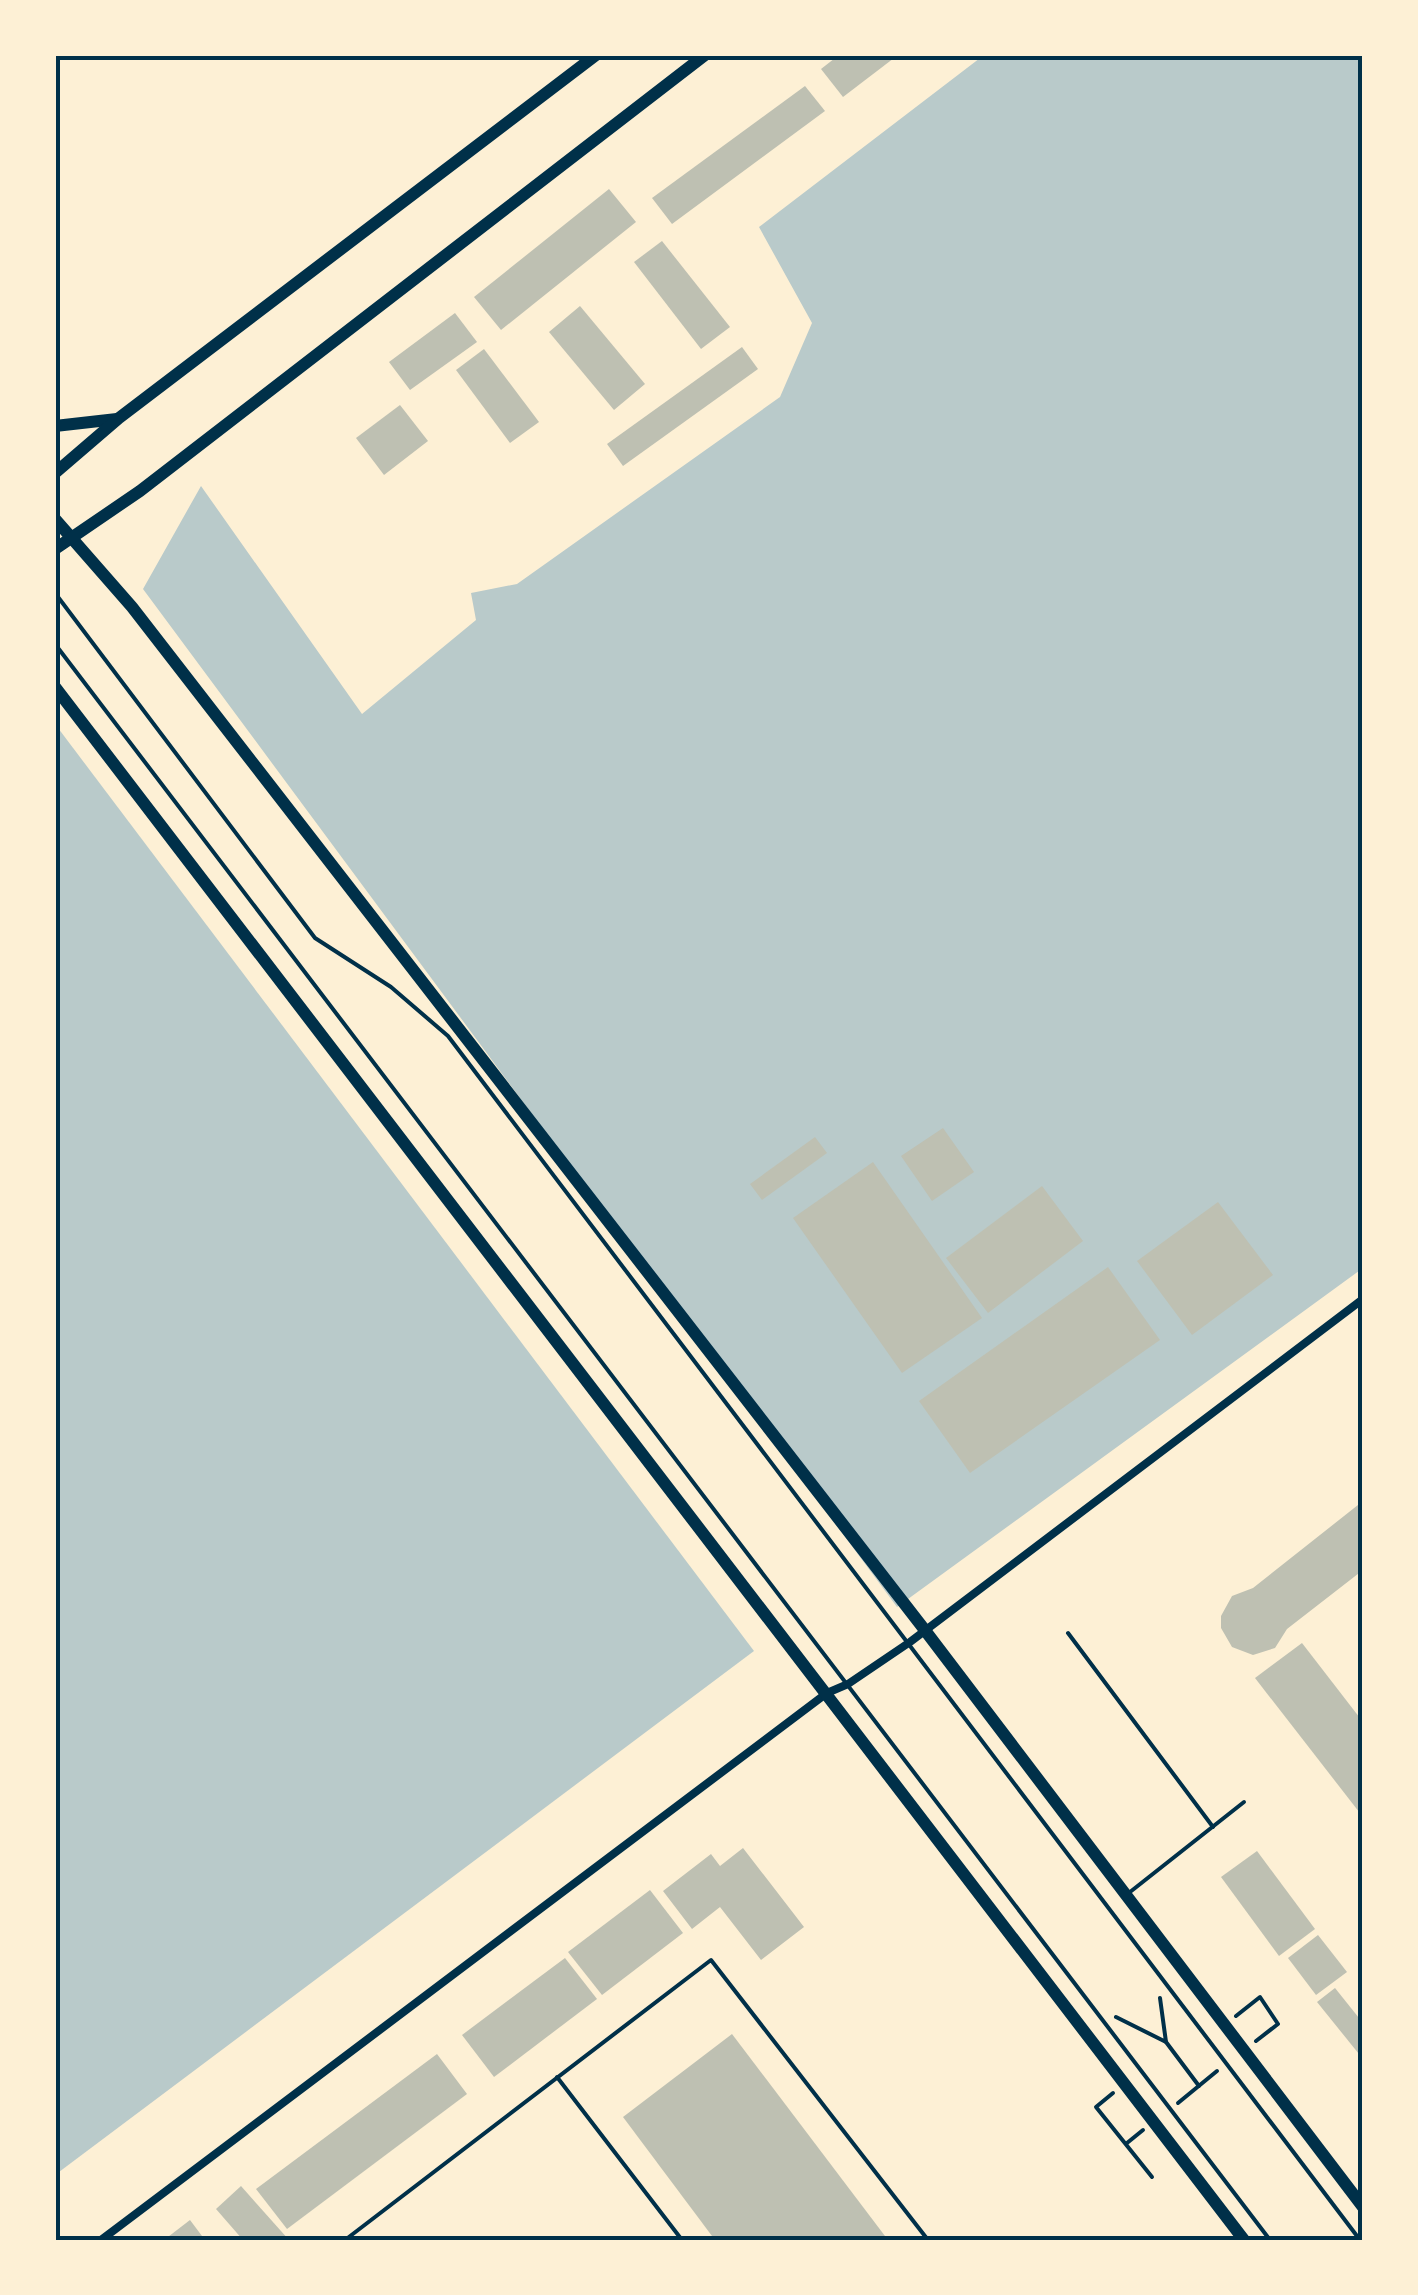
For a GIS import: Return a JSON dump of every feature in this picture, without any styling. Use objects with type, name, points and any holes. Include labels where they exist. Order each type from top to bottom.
[{"type":"main road","points":[[55,473],[120,418],[596,55]]},
{"type":"main road","points":[[55,549],[140,492],[705,55]]},
{"type":"main road","points":[[55,426],[120,418]]},
{"type":"main road","points":[[55,519],[132,606],[924,1629],[1363,2207]]},
{"type":"main road","points":[[55,687],[1244,2240]]},
{"type":"street","points":[[102,2240],[827,1693],[848,1684],[910,1642],[1363,1299]]},
{"type":"lane","points":[[55,593],[314,938],[391,988],[448,1036],[1360,2240]]},
{"type":"lane","points":[[55,644],[1270,2240]]},
{"type":"lane","points":[[1068,1633],[1213,1827]]},
{"type":"lane","points":[[1126,1895],[1244,1802]]},
{"type":"lane","points":[[345,2240],[711,1960],[928,2240]]},
{"type":"lane","points":[[557,2078],[682,2240]]},
{"type":"path","points":[[1159,1988],[1166,2042]]},
{"type":"path","points":[[1225,2025],[1260,1998],[1278,2024],[1252,2044]]},
{"type":"path","points":[[1116,2017],[1166,2042],[1199,2086]]},
{"type":"path","points":[[1170,2109],[1225,2065]]},
{"type":"path","points":[[1124,2083],[1096,2107],[1152,2177]]},
{"type":"path","points":[[1127,2143],[1156,2120]]},
{"type":"shaded area","points":[[984,55],[1363,55],[1363,1268],[897,1607],[143,589],[201,486],[362,714],[476,620],[471,593],[517,584],[780,397],[812,323],[759,227]]},
{"type":"shaded area","points":[[55,724],[754,1651],[55,2175]]},
{"type":"building","points":[[839,55],[898,55],[843,97],[821,69]]},
{"type":"building","points":[[805,86],[825,111],[672,224],[652,198]]},
{"type":"building","points":[[609,189],[636,222],[501,330],[474,297]]},
{"type":"building","points":[[662,241],[730,327],[701,349],[634,262]]},
{"type":"building","points":[[580,306],[645,384],[614,410],[549,332]]},
{"type":"building","points":[[455,313],[477,342],[410,390],[389,362]]},
{"type":"building","points":[[742,347],[758,369],[623,466],[607,444]]},
{"type":"building","points":[[484,349],[539,422],[510,443],[456,370]]},
{"type":"building","points":[[400,405],[428,441],[384,475],[356,438]]},
{"type":"building","points":[[943,1128],[974,1172],[932,1201],[901,1156]]},
{"type":"building","points":[[815,1137],[827,1153],[762,1200],[750,1184]]},
{"type":"building","points":[[873,1162],[982,1318],[902,1373],[793,1218]]},
{"type":"building","points":[[1042,1186],[1083,1241],[988,1313],[946,1258]]},
{"type":"building","points":[[1218,1202],[1273,1275],[1192,1335],[1137,1261]]},
{"type":"building","points":[[1108,1267],[1160,1340],[970,1473],[919,1401]]},
{"type":"building","points":[[1363,1501],[1363,1570],[1287,1629],[1275,1648],[1253,1655],[1232,1647],[1221,1628],[1221,1616],[1232,1596],[1253,1588]]},
{"type":"building","points":[[1302,1643],[1363,1722],[1363,1817],[1255,1678]]},
{"type":"building","points":[[743,1848],[804,1927],[761,1960],[720,1907],[692,1929],[663,1891],[711,1854],[720,1866]]},
{"type":"building","points":[[1257,1851],[1315,1929],[1279,1956],[1221,1877]]},
{"type":"building","points":[[650,1890],[683,1933],[602,1995],[568,1952]]},
{"type":"building","points":[[1318,1935],[1347,1972],[1316,1995],[1288,1958]]},
{"type":"building","points":[[565,1958],[597,1999],[494,2077],[462,2035]]},
{"type":"building","points":[[1335,1988],[1363,2023],[1363,2059],[1317,2002]]},
{"type":"building","points":[[732,2034],[888,2240],[715,2240],[623,2117]]},
{"type":"building","points":[[437,2054],[467,2094],[287,2229],[256,2189]]},
{"type":"building","points":[[241,2186],[289,2240],[243,2240],[216,2209]]},
{"type":"building","points":[[190,2220],[205,2240],[164,2240]]}]
